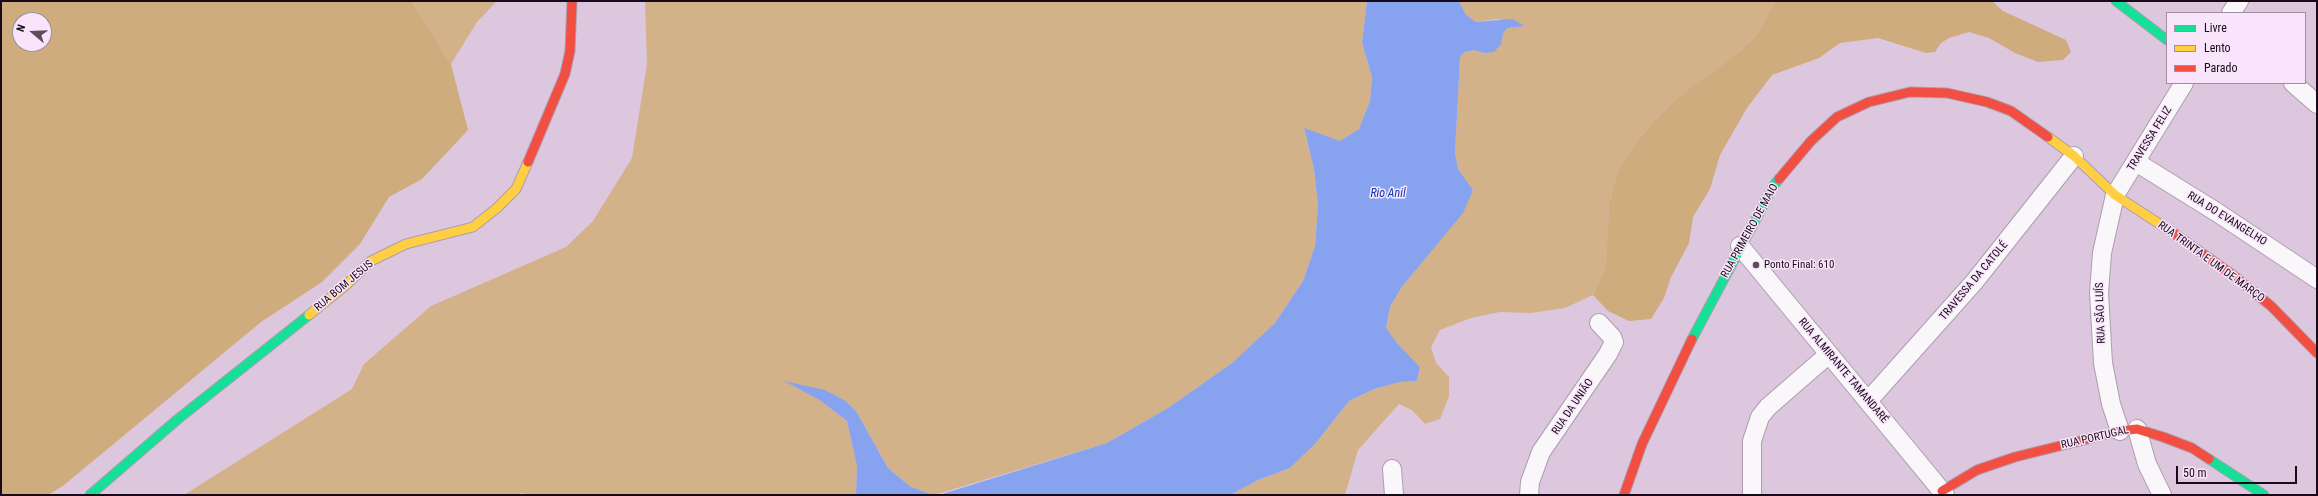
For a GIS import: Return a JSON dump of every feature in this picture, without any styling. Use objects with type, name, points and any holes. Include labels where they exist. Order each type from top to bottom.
[{"type":"street","name":"RUA BOM JESUS","points":[[90,495],[178,419],[346,285],[371,261],[406,244],[473,227],[516,189],[534,151],[565,74],[570,51],[572,1]]},
{"type":"street","points":[[2116,1],[2166,39]]},
{"type":"street","points":[[2232,12],[2239,1]]},
{"type":"street","name":"TRAVESSA FELIZ","points":[[2115,195],[2183,84]]},
{"type":"street","points":[[2294,84],[2317,104]]},
{"type":"street","name":"RUA PRIMEIRO DE MAIO","points":[[1624,495],[1642,444],[1689,345],[1740,246],[1774,185],[1811,141],[1837,116],[1869,102],[1910,92],[1947,93],[1987,102],[2011,112],[2074,156],[2115,195]]},
{"type":"street","name":"TRAVESSA DA CATOLÉ","points":[[1868,401],[1975,281],[2074,156]]},
{"type":"street","name":"RUA DO EVANGELHO","points":[[2136,162],[2218,213],[2317,279]]},
{"type":"street","name":"RUA TRINTA E UM DE MARÇO","points":[[2115,195],[2181,238],[2234,276],[2271,306],[2317,353]]},
{"type":"street","name":"RUA SÃO LUÍS","points":[[2115,195],[2102,253],[2099,293],[2103,363],[2111,404],[2128,430],[2162,495]]},
{"type":"street","name":"RUA ALMIRANTE TAMANDARÉ","points":[[1740,246],[1943,493]]},
{"type":"street","name":"RUA DA UNIÃO","points":[[1529,495],[1530,482],[1541,452],[1612,346],[1612,337],[1599,324]]},
{"type":"street","points":[[1752,495],[1752,441],[1755,428],[1760,417],[1768,407],[1829,354]]},
{"type":"street","name":"RUA PORTUGAL","points":[[1943,493],[1978,470],[2008,460],[2128,430],[2163,436],[2192,448],[2264,495]]},
{"type":"street","points":[[1392,469],[1394,495]]},
{"type":"shaded area","points":[[1,1],[411,1],[451,64],[468,130],[422,179],[389,197],[360,244],[322,282],[261,322],[64,485],[48,495],[1,495]]},
{"type":"shaded area","points":[[411,1],[497,1],[477,22],[451,64]]},
{"type":"shaded area","points":[[645,1],[1367,1],[1362,43],[1372,77],[1370,101],[1359,129],[1340,141],[1304,129],[1314,169],[1318,205],[1315,246],[1303,281],[1275,323],[1232,363],[1168,408],[1107,443],[934,495],[911,487],[888,468],[856,411],[786,381],[818,399],[847,421],[857,466],[856,495],[524,495],[523,493],[511,495],[184,495],[352,389],[364,364],[431,306],[566,247],[593,221],[632,158],[647,64]]},
{"type":"shaded area","points":[[1459,1],[1775,1],[1758,34],[1734,56],[1683,93],[1654,121],[1634,145],[1617,173],[1609,204],[1606,267],[1593,295],[1565,308],[1531,313],[1500,312],[1471,318],[1440,330],[1431,347],[1436,363],[1449,377],[1449,396],[1440,419],[1425,424],[1412,410],[1399,404],[1358,450],[1345,495],[1230,495],[1258,480],[1290,468],[1315,444],[1349,401],[1374,389],[1400,382],[1417,381],[1420,367],[1386,329],[1390,307],[1401,288],[1427,256],[1473,191],[1458,169],[1455,153],[1460,57],[1465,52],[1474,50],[1484,53],[1501,44],[1503,34],[1507,28],[1524,26],[1497,19],[1476,22],[1466,15]]},
{"type":"shaded area","points":[[1775,1],[1992,1],[2003,11],[2066,40],[2071,52],[2063,60],[2038,62],[2015,53],[1989,38],[1969,32],[1949,38],[1941,43],[1935,52],[1926,53],[1878,38],[1840,43],[1819,58],[1772,75],[1747,108],[1720,155],[1710,189],[1693,217],[1689,243],[1671,277],[1664,298],[1651,319],[1629,321],[1608,311],[1593,295],[1606,267],[1609,204],[1617,173],[1634,145],[1654,121],[1683,93],[1734,56],[1758,34]]},
{"type":"water","name":"Rio Anil","points":[[1367,1],[1459,1],[1466,15],[1476,22],[1512,19],[1525,26],[1507,28],[1503,34],[1501,44],[1494,52],[1484,53],[1474,50],[1465,52],[1460,57],[1455,153],[1458,169],[1473,190],[1463,213],[1401,288],[1390,307],[1386,328],[1397,343],[1420,367],[1417,381],[1400,382],[1374,389],[1349,401],[1315,444],[1290,468],[1258,480],[1230,495],[939,495],[1107,443],[1168,408],[1232,363],[1275,323],[1303,281],[1315,246],[1318,205],[1314,169],[1304,128],[1340,141],[1359,129],[1370,101],[1372,77],[1362,43]]},
{"type":"water","points":[[784,381],[825,390],[844,400],[856,411],[888,468],[911,487],[934,495],[856,495],[857,466],[847,421],[818,399]]},
{"type":"traffic: fast","points":[[2116,1],[2166,39]]},
{"type":"traffic: fast","points":[[1692,339],[1774,185],[1779,179]]},
{"type":"traffic: fast","points":[[90,495],[178,419],[309,315]]},
{"type":"traffic: fast","points":[[2209,459],[2264,495]]},
{"type":"traffic: slow","points":[[2048,137],[2074,156],[2115,195],[2175,234]]},
{"type":"traffic: slow","points":[[309,315],[346,285],[371,261],[406,244],[473,227],[497,208],[516,189],[528,162]]},
{"type":"traffic: jam","points":[[528,162],[565,74],[570,51],[572,1]]},
{"type":"traffic: jam","points":[[1779,179],[1811,141],[1837,117],[1869,102],[1910,92],[1947,93],[1987,102],[2011,111],[2048,137]]},
{"type":"traffic: jam","points":[[2175,234],[2234,276],[2271,306],[2317,353]]},
{"type":"traffic: jam","points":[[1624,495],[1642,444],[1692,339]]},
{"type":"traffic: jam","points":[[1942,491],[1977,470],[2015,457],[2120,431],[2137,429],[2163,437],[2192,448],[2209,459]]},
{"type":"place","name":"Ponto Final: 610","points":[[1756,265]]}]
